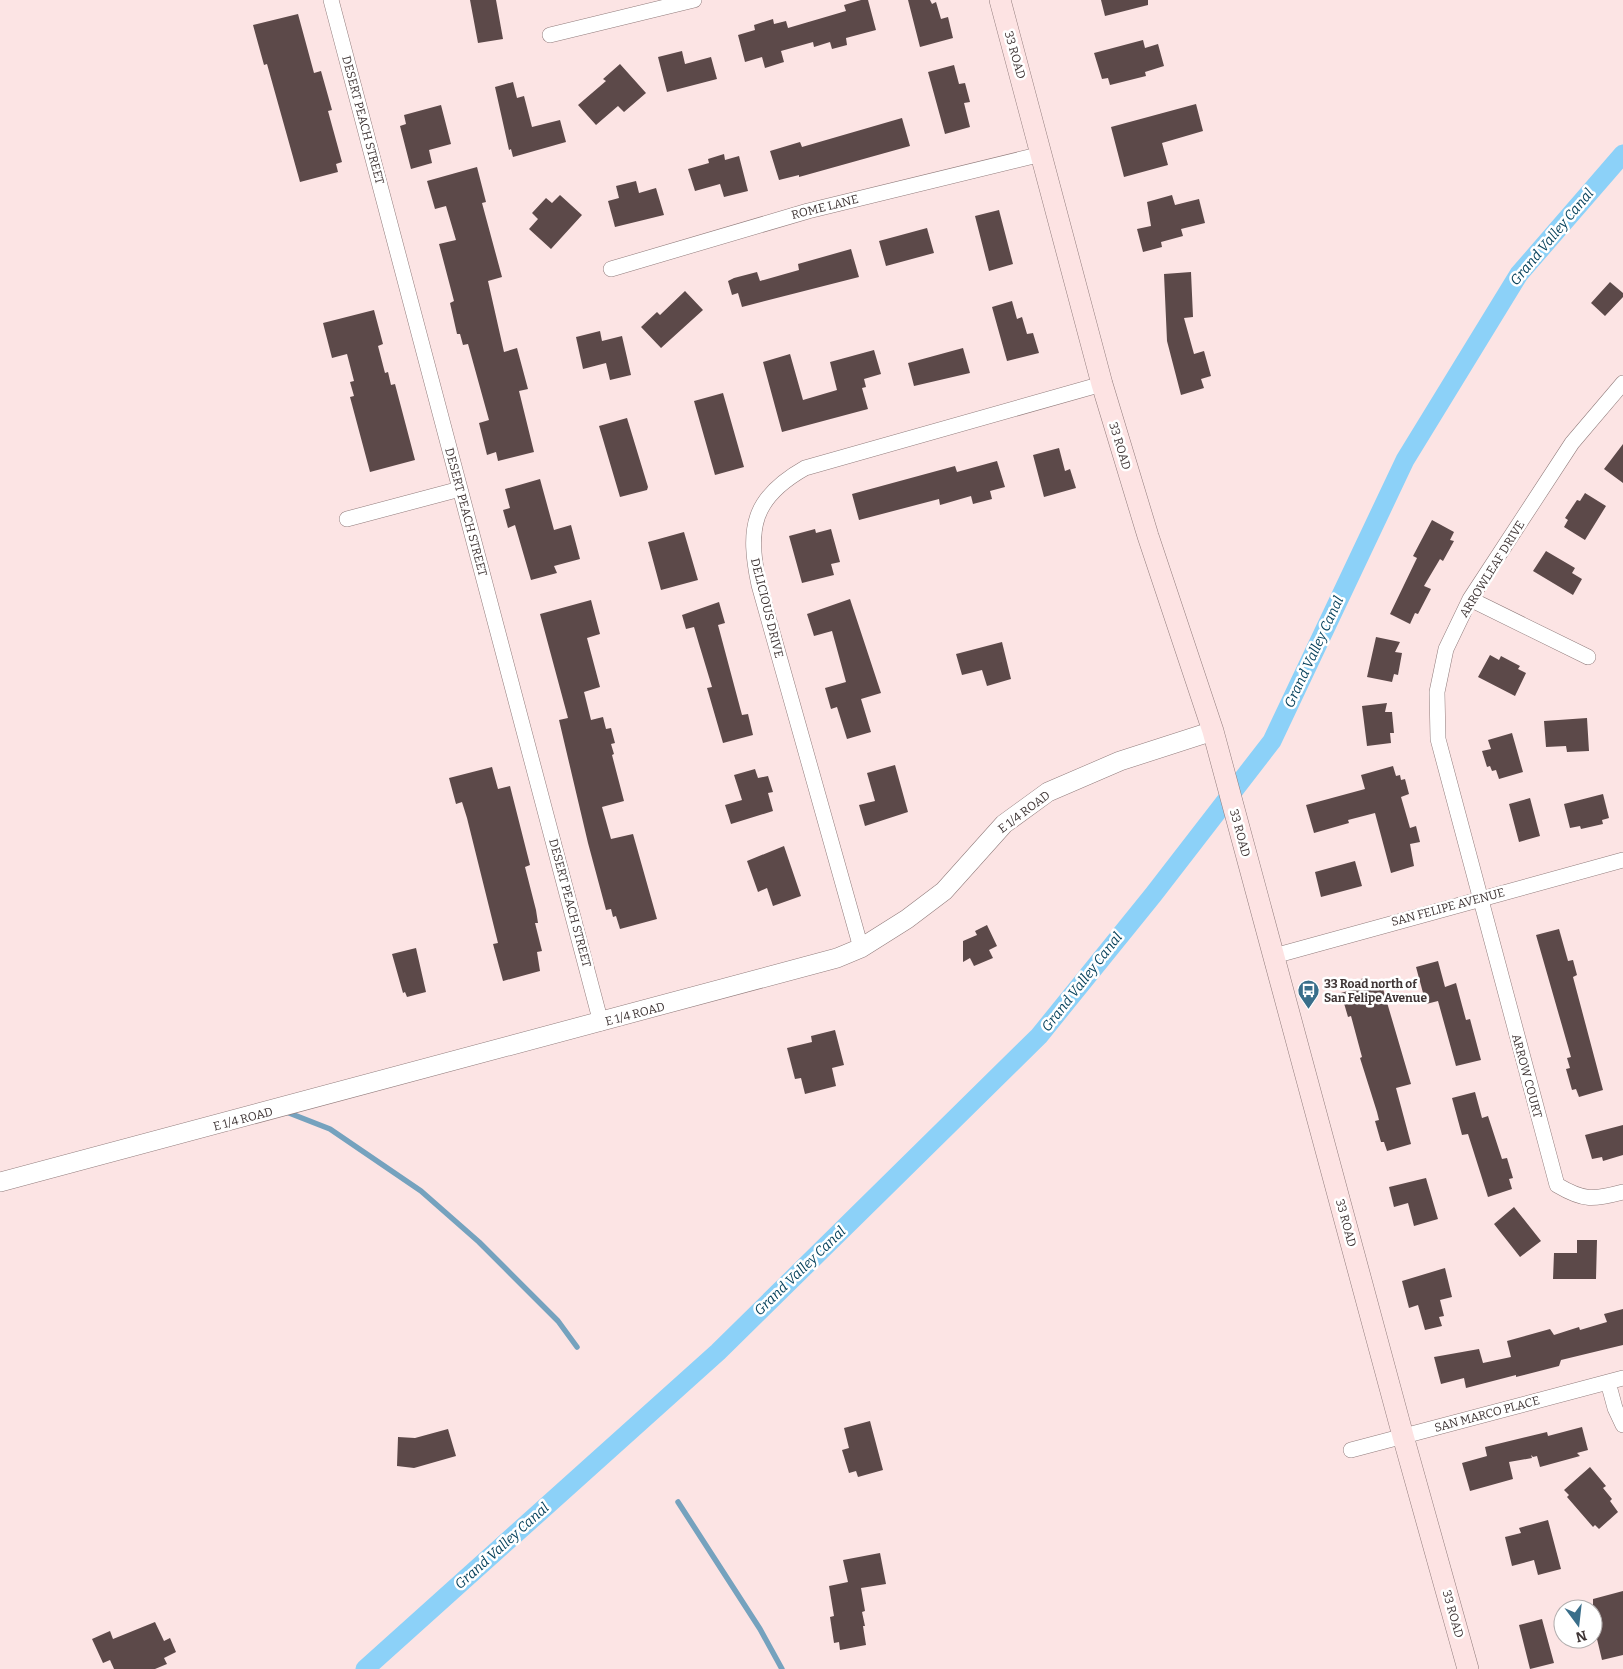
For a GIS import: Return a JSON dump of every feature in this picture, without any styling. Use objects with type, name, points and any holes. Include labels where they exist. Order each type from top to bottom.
[{"type":"main road","name":"33 ROAD","points":[[1000,0],[1102,384],[1142,517],[1212,731],[1468,1669]]},
{"type":"street","name":"DESERT PEACH STREET","points":[[331,0],[601,1023]]},
{"type":"street","points":[[550,35],[694,0]]},
{"type":"street","name":"ROME LANE","points":[[611,269],[808,211],[1042,154]]},
{"type":"street","name":"ARROWLEAF DRIVE","points":[[1480,898],[1438,739],[1436,692],[1446,650],[1470,599],[1572,443],[1623,383]]},
{"type":"street","name":"DELICIOUS DRIVE","points":[[861,948],[759,584],[753,540],[757,517],[765,500],[776,487],[805,468],[1102,384]]},
{"type":"street","points":[[347,519],[460,489]]},
{"type":"street","points":[[1470,599],[1588,657]]},
{"type":"street","name":"E 1/4 ROAD","points":[[0,1182],[601,1023],[837,958],[861,948],[907,919],[944,891],[1004,824],[1048,792],[1120,761],[1212,731]]},
{"type":"street","name":"SAN FELIPE AVENUE","points":[[1274,956],[1623,860]]},
{"type":"street","name":"ARROW COURT","points":[[1480,898],[1557,1185],[1577,1196],[1596,1199],[1623,1192]]},
{"type":"street","name":"SAN MARCO PLACE","points":[[1351,1450],[1623,1378]]},
{"type":"street","points":[[1608,1382],[1615,1408],[1623,1424]]},
{"type":"building","points":[[470,0],[496,0],[503,39],[478,43]]},
{"type":"building","points":[[868,0],[876,30],[846,38],[847,45],[832,49],[830,42],[814,47],[813,42],[781,51],[784,62],[765,68],[762,57],[745,62],[738,35],[755,30],[754,25],[773,19],[774,24],[786,21],[788,28],[846,11],[844,5]]},
{"type":"building","points":[[908,0],[930,0],[932,4],[936,2],[941,19],[948,17],[953,38],[920,47]]},
{"type":"building","points":[[1101,0],[1148,0],[1148,5],[1105,16]]},
{"type":"building","points":[[298,14],[314,73],[321,71],[332,110],[328,111],[342,162],[336,164],[338,172],[300,182],[267,64],[264,65],[253,25]]},
{"type":"building","points":[[1143,40],[1145,48],[1158,44],[1164,66],[1145,72],[1146,76],[1110,85],[1108,78],[1102,79],[1094,53]]},
{"type":"building","points":[[682,51],[685,64],[711,57],[717,79],[667,92],[658,57]]},
{"type":"building","points":[[620,64],[646,93],[624,112],[618,106],[596,125],[578,105],[606,81],[603,79]]},
{"type":"building","points":[[954,65],[959,84],[965,83],[970,102],[964,103],[970,127],[945,134],[928,72]]},
{"type":"building","points":[[513,82],[517,98],[524,96],[532,127],[560,120],[566,142],[513,157],[511,149],[509,150],[495,87]]},
{"type":"building","points":[[1196,104],[1203,131],[1162,143],[1168,165],[1124,177],[1111,127]]},
{"type":"building","points":[[441,105],[451,144],[429,150],[432,163],[411,169],[400,126],[406,124],[404,115]]},
{"type":"building","points":[[902,118],[910,146],[799,177],[799,175],[779,180],[770,151],[800,142],[802,147]]},
{"type":"building","points":[[724,154],[725,160],[739,156],[748,191],[724,197],[720,184],[695,191],[688,169],[709,163],[708,159]]},
{"type":"building","points":[[477,167],[486,202],[482,203],[502,277],[488,281],[504,352],[517,348],[528,389],[519,391],[534,452],[498,461],[496,452],[487,455],[479,423],[489,420],[468,344],[463,345],[460,334],[457,334],[450,303],[454,301],[439,244],[456,240],[446,206],[435,209],[427,181]]},
{"type":"building","points":[[636,181],[639,193],[656,188],[664,215],[615,227],[608,201],[619,198],[616,186]]},
{"type":"building","points":[[560,195],[582,215],[551,249],[529,229],[538,219],[532,213],[546,198],[552,203]]},
{"type":"building","points":[[1172,195],[1175,205],[1199,199],[1205,223],[1181,229],[1183,236],[1161,242],[1162,247],[1143,252],[1137,229],[1151,226],[1147,202]]},
{"type":"building","points":[[999,210],[1013,264],[989,271],[975,216]]},
{"type":"building","points":[[927,228],[934,253],[886,266],[879,241]]},
{"type":"building","points":[[851,249],[859,277],[742,307],[738,293],[732,295],[728,281],[734,278],[757,272],[760,281],[799,270],[798,264]]},
{"type":"building","points":[[1191,272],[1193,317],[1184,318],[1194,354],[1204,351],[1211,376],[1201,379],[1204,388],[1181,395],[1167,341],[1164,274]]},
{"type":"building","points":[[1610,282],[1623,293],[1623,297],[1605,316],[1591,303]]},
{"type":"building","points":[[685,291],[703,310],[661,348],[641,327],[657,312],[660,315]]},
{"type":"building","points":[[1012,301],[1017,319],[1022,317],[1027,334],[1033,333],[1039,353],[1007,361],[992,307]]},
{"type":"building","points":[[374,310],[383,344],[378,346],[385,373],[388,372],[391,385],[395,384],[415,460],[370,472],[350,397],[354,396],[350,382],[354,381],[347,354],[332,358],[323,323]]},
{"type":"building","points":[[600,331],[602,341],[622,336],[631,375],[610,380],[606,363],[583,369],[576,337]]},
{"type":"building","points":[[963,348],[970,373],[914,386],[908,363]]},
{"type":"building","points":[[874,350],[881,374],[864,379],[866,387],[862,388],[868,409],[782,432],[763,362],[790,354],[803,400],[837,390],[830,362]]},
{"type":"building","points":[[723,393],[744,467],[715,475],[694,401]]},
{"type":"building","points":[[627,418],[648,487],[647,490],[620,497],[599,426]]},
{"type":"building","points":[[1623,444],[1623,483],[1604,469]]},
{"type":"building","points":[[1059,448],[1065,471],[1070,469],[1076,488],[1044,497],[1033,455]]},
{"type":"building","points":[[997,461],[1005,487],[990,491],[992,499],[973,504],[971,496],[940,505],[939,499],[859,520],[852,494],[955,466],[957,472]]},
{"type":"building","points":[[540,479],[554,530],[571,525],[580,559],[554,566],[557,573],[531,580],[515,525],[508,528],[503,510],[510,508],[505,489]]},
{"type":"building","points":[[1585,493],[1606,506],[1585,540],[1564,527],[1568,520],[1565,518],[1577,500],[1580,501]]},
{"type":"building","points":[[1432,520],[1454,532],[1450,540],[1454,541],[1443,561],[1440,559],[1424,586],[1431,589],[1418,614],[1415,613],[1410,624],[1390,614],[1417,558],[1413,556]]},
{"type":"building","points":[[815,529],[816,533],[831,529],[840,562],[831,564],[834,575],[802,583],[789,536]]},
{"type":"building","points":[[684,532],[698,580],[661,590],[648,542]]},
{"type":"building","points":[[1546,551],[1575,568],[1572,573],[1582,579],[1573,595],[1533,571]]},
{"type":"building","points":[[850,599],[881,693],[861,699],[871,732],[847,739],[837,707],[831,709],[825,688],[846,682],[832,631],[814,636],[807,614]]},
{"type":"building","points":[[591,600],[600,634],[587,638],[600,687],[584,692],[591,720],[603,717],[606,729],[611,728],[615,743],[611,744],[614,754],[612,755],[624,801],[602,807],[611,839],[633,834],[657,919],[620,929],[616,916],[613,917],[611,909],[606,910],[588,843],[559,720],[568,718],[540,614]]},
{"type":"building","points":[[719,602],[725,623],[718,625],[742,715],[748,714],[753,735],[723,743],[707,688],[712,687],[694,627],[686,629],[682,615]]},
{"type":"building","points":[[1376,637],[1400,642],[1395,652],[1402,653],[1398,675],[1394,674],[1392,682],[1367,677]]},
{"type":"building","points":[[1002,642],[1011,679],[987,686],[982,670],[962,675],[956,654]]},
{"type":"building","points":[[1490,655],[1499,660],[1501,656],[1520,666],[1518,669],[1526,673],[1515,696],[1478,677]]},
{"type":"building","points":[[1387,703],[1385,712],[1392,712],[1394,733],[1390,733],[1391,743],[1367,746],[1362,706]]},
{"type":"building","points":[[1587,718],[1589,751],[1567,752],[1566,746],[1546,747],[1544,721]]},
{"type":"building","points":[[1512,733],[1523,772],[1499,779],[1496,770],[1492,771],[1490,766],[1487,767],[1482,751],[1491,749],[1488,740]]},
{"type":"building","points":[[895,765],[908,812],[865,826],[859,805],[875,801],[867,773]]},
{"type":"building","points":[[1393,766],[1396,776],[1400,775],[1401,780],[1405,779],[1409,794],[1401,797],[1410,828],[1416,826],[1420,842],[1410,844],[1414,866],[1391,873],[1375,813],[1348,820],[1349,823],[1314,833],[1306,805],[1365,789],[1361,775]]},
{"type":"building","points":[[492,767],[498,789],[510,786],[530,865],[525,867],[536,910],[538,923],[535,923],[542,951],[537,952],[540,971],[503,981],[493,944],[498,943],[467,818],[462,802],[456,804],[449,778]]},
{"type":"building","points":[[755,769],[758,778],[768,776],[773,792],[768,793],[773,811],[731,824],[725,805],[742,800],[734,775]]},
{"type":"building","points":[[1603,794],[1609,818],[1602,820],[1603,824],[1581,829],[1580,826],[1570,828],[1564,804]]},
{"type":"building","points":[[1530,798],[1540,836],[1519,842],[1509,804]]},
{"type":"building","points":[[784,846],[801,896],[773,906],[767,888],[758,892],[747,861]]},
{"type":"building","points":[[1355,861],[1362,886],[1321,897],[1315,872]]},
{"type":"building","points":[[987,925],[997,946],[989,950],[993,958],[974,966],[970,958],[963,962],[963,941],[977,935],[975,931]]},
{"type":"building","points":[[1559,929],[1568,961],[1573,960],[1577,975],[1573,977],[1603,1090],[1579,1097],[1576,1089],[1572,1090],[1566,1069],[1570,1068],[1567,1058],[1571,1057],[1536,935]]},
{"type":"building","points":[[416,948],[426,992],[407,997],[405,992],[403,993],[392,954]]},
{"type":"building","points":[[1438,961],[1445,987],[1456,983],[1466,1020],[1470,1019],[1481,1060],[1456,1066],[1438,1001],[1426,1004],[1416,967]]},
{"type":"building","points":[[1365,978],[1365,981],[1370,980],[1372,985],[1381,982],[1411,1084],[1396,1088],[1411,1144],[1387,1151],[1384,1142],[1381,1142],[1375,1121],[1379,1120],[1377,1112],[1360,1058],[1362,1057],[1351,1016],[1348,1017],[1341,993],[1351,990],[1349,982]]},
{"type":"building","points":[[835,1030],[844,1065],[832,1068],[836,1086],[805,1094],[801,1078],[795,1079],[787,1048],[812,1042],[811,1036]]},
{"type":"building","points":[[1475,1092],[1482,1118],[1488,1116],[1502,1159],[1507,1158],[1513,1178],[1509,1179],[1512,1189],[1488,1197],[1468,1134],[1462,1135],[1452,1098]]},
{"type":"building","points":[[1623,1125],[1623,1155],[1603,1161],[1602,1157],[1592,1159],[1585,1135]]},
{"type":"building","points":[[1426,1178],[1438,1219],[1414,1226],[1408,1203],[1394,1207],[1389,1187]]},
{"type":"building","points":[[1514,1207],[1541,1241],[1520,1257],[1494,1224]]},
{"type":"building","points":[[1577,1240],[1597,1240],[1596,1279],[1553,1279],[1554,1253],[1577,1253]]},
{"type":"building","points":[[1445,1268],[1452,1297],[1440,1300],[1444,1316],[1439,1317],[1442,1326],[1425,1330],[1418,1305],[1409,1308],[1402,1281]]},
{"type":"building","points":[[1623,1309],[1623,1345],[1561,1360],[1559,1366],[1466,1388],[1464,1378],[1441,1384],[1434,1357],[1479,1349],[1483,1363],[1511,1357],[1507,1341],[1550,1329],[1554,1335],[1579,1327],[1580,1330],[1607,1322],[1604,1314]]},
{"type":"building","points":[[870,1421],[883,1470],[858,1477],[856,1471],[849,1473],[842,1450],[849,1448],[844,1428]]},
{"type":"building","points":[[1582,1427],[1588,1450],[1577,1453],[1580,1456],[1540,1467],[1537,1456],[1533,1457],[1531,1455],[1532,1458],[1509,1462],[1513,1479],[1470,1491],[1462,1463],[1487,1456],[1485,1447],[1547,1432],[1548,1436]]},
{"type":"building","points":[[448,1429],[456,1456],[414,1468],[397,1466],[398,1437],[415,1438]]},
{"type":"building","points":[[1590,1467],[1606,1486],[1603,1488],[1612,1499],[1610,1501],[1618,1512],[1599,1529],[1595,1525],[1593,1527],[1567,1497],[1569,1495],[1564,1490]]},
{"type":"building","points":[[1548,1520],[1561,1569],[1538,1575],[1534,1560],[1512,1566],[1505,1537],[1521,1533],[1519,1528]]},
{"type":"building","points":[[880,1553],[886,1584],[861,1588],[865,1611],[862,1612],[866,1645],[840,1650],[839,1642],[834,1643],[830,1617],[834,1616],[829,1586],[848,1582],[843,1560]]},
{"type":"building","points":[[1623,1591],[1623,1655],[1602,1660],[1599,1649],[1603,1649],[1603,1599],[1593,1599]]},
{"type":"building","points":[[1542,1619],[1554,1663],[1530,1669],[1519,1625]]},
{"type":"building","points":[[155,1622],[164,1641],[170,1638],[176,1652],[164,1658],[167,1664],[155,1669],[114,1669],[110,1660],[103,1663],[92,1639],[110,1631],[113,1639]]},
{"type":"waterway","name":"Grand Valley Canal","points":[[365,1669],[718,1352],[1039,1036],[1153,895],[1272,741],[1405,460],[1519,274],[1623,154]]},
{"type":"waterway","points":[[284,1111],[330,1129],[421,1191],[479,1242],[558,1321],[577,1347]]},
{"type":"waterway","points":[[678,1502],[760,1629],[782,1669]]},
{"type":"place","name":"33 Road north of San Felipe Avenue","points":[[1308,1010]]}]
